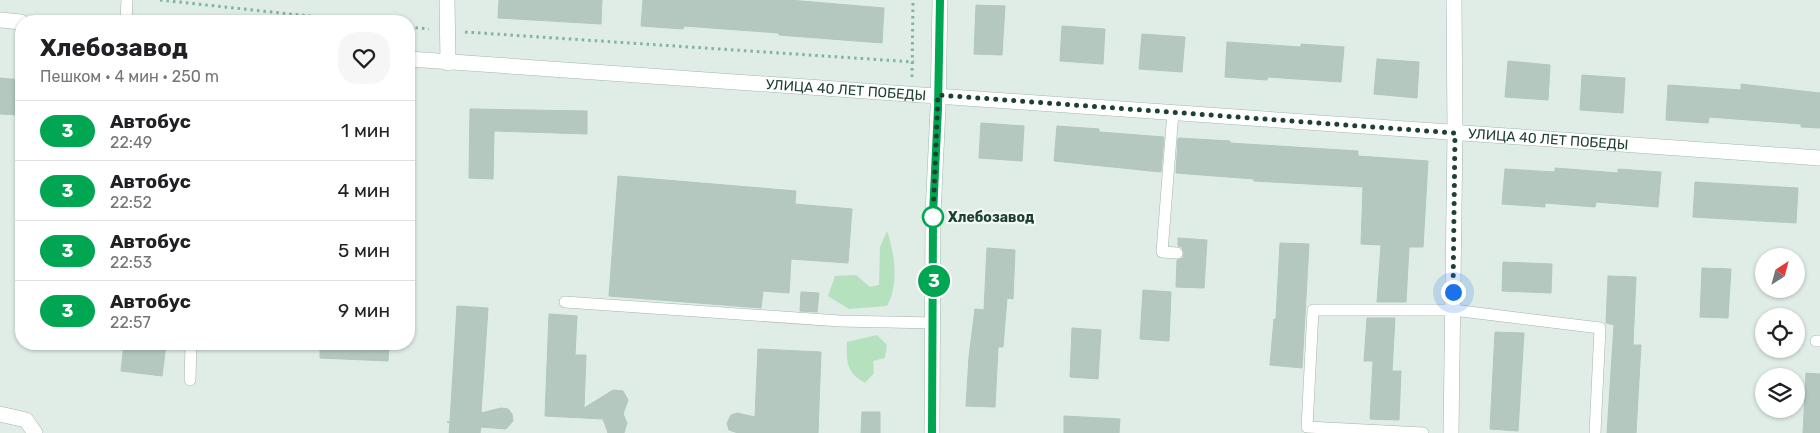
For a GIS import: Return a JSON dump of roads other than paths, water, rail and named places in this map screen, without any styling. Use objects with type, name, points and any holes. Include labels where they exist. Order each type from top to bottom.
[{"type":"street","points":[[447,0],[448,63]]},
{"type":"street","points":[[932,433],[933,214],[940,0]]},
{"type":"street","points":[[1451,433],[1455,133],[1454,0]]},
{"type":"street","points":[[0,20],[15,21]]},
{"type":"street","name":"УЛИЦА 40 ЛЕТ ПОБЕДЫ","points":[[415,60],[1820,158]]},
{"type":"street","points":[[0,414],[26,420],[35,433]]},
{"type":"lane","points":[[126,15],[127,0]]},
{"type":"lane","points":[[1174,112],[1162,252],[1177,253]]},
{"type":"lane","points":[[565,302],[840,321],[934,323]]},
{"type":"lane","points":[[1423,433],[1307,427],[1313,310],[1453,310],[1600,328],[1595,433]]},
{"type":"lane","points":[[190,380],[191,350]]},
{"type":"place","name":"Хлебозавод","points":[[933,217]]}]
